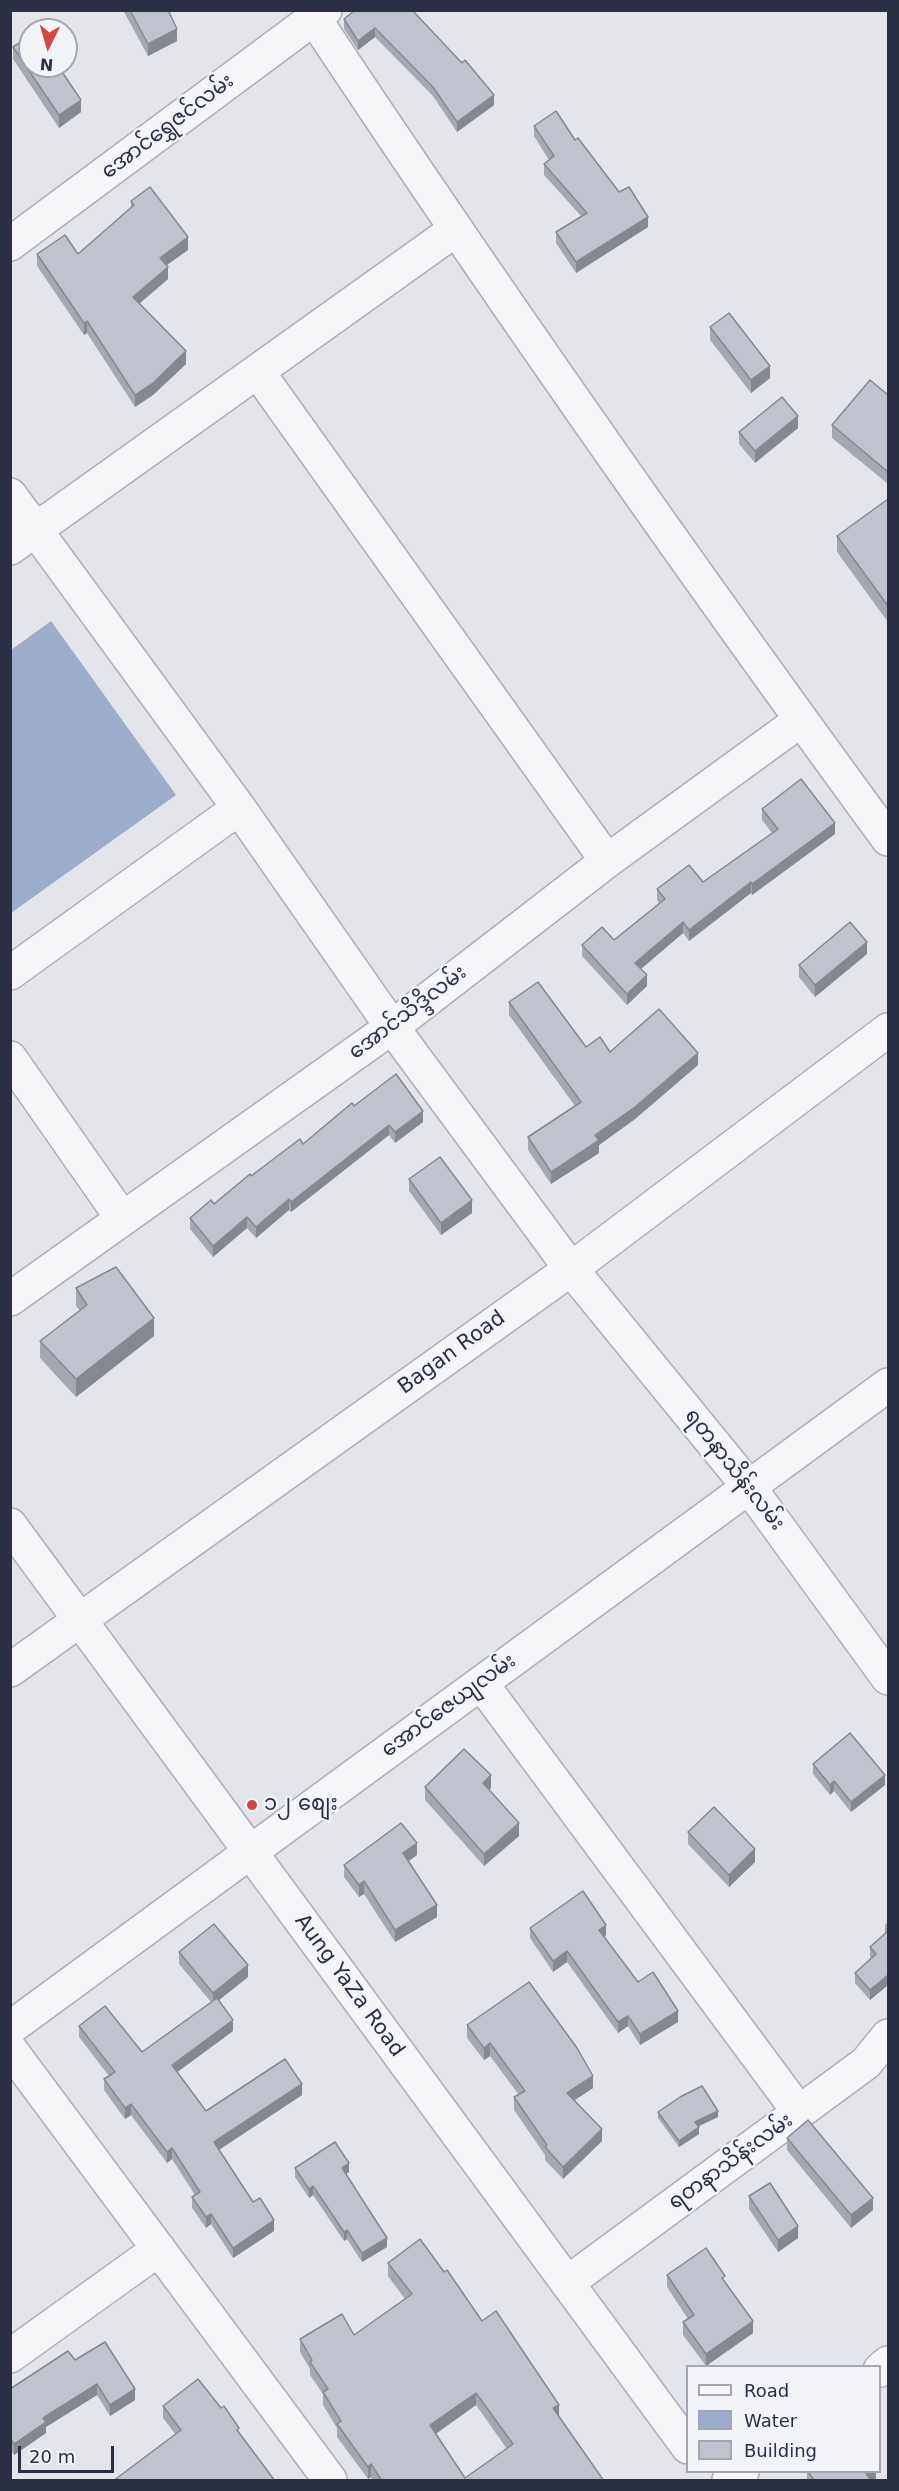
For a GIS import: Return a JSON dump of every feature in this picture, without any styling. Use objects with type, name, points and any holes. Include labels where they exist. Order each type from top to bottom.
[{"type":"street","points":[[320,14],[454,230],[888,840]]},
{"type":"street","name":"အောင်ရွှေဇင်လမ်း","points":[[10,244],[320,14]]},
{"type":"street","points":[[23,539],[454,230]]},
{"type":"street","points":[[258,372],[607,861]]},
{"type":"street","name":"ရတနာသိန်းလမ်း","points":[[10,495],[23,539],[239,808],[392,1027],[571,1269],[750,1487],[888,1678]]},
{"type":"street","name":"အောင်သိဒ္ဒိလမ်း","points":[[10,1299],[392,1027],[607,861],[801,720]]},
{"type":"street","points":[[10,973],[239,808]]},
{"type":"street","name":"Bagan Road","points":[[10,1670],[571,1269],[888,1030]]},
{"type":"street","points":[[10,1058],[122,1218]]},
{"type":"street","name":"အောင်ဇေယျလမ်း","points":[[10,2028],[888,1385]]},
{"type":"street","name":"Aung YaZa Road","points":[[10,1525],[686,2446]]},
{"type":"street","points":[[481,1683],[799,2112]]},
{"type":"street","name":"ရတနာသိန်းလမ်း","points":[[567,2283],[866,2063],[888,2036]]},
{"type":"street","points":[[10,2049],[330,2481]]},
{"type":"street","points":[[10,2356],[159,2249]]},
{"type":"water","points":[[51,621],[176,795],[11,913],[11,650]]},
{"type":"building","points":[[130,10],[168,10],[177,29],[148,44]]},
{"type":"building","points":[[355,10],[412,10],[462,63],[465,60],[494,95],[457,122],[433,87],[375,28],[358,41],[344,19]]},
{"type":"building","points":[[18,44],[18,54],[13,47]]},
{"type":"building","points":[[34,78],[66,78],[81,100],[59,115]]},
{"type":"building","points":[[556,111],[575,140],[578,138],[619,192],[629,187],[648,217],[576,262],[556,232],[587,213],[544,164],[554,156],[534,126]]},
{"type":"building","points":[[150,187],[188,237],[160,258],[168,267],[133,297],[186,351],[153,383],[135,395],[87,321],[84,323],[37,254],[65,235],[78,254],[134,205],[131,201]]},
{"type":"building","points":[[729,313],[770,366],[751,380],[710,327]]},
{"type":"building","points":[[870,380],[888,395],[888,472],[832,425]]},
{"type":"building","points":[[782,397],[798,416],[755,451],[739,432]]},
{"type":"building","points":[[888,499],[888,606],[837,536]]},
{"type":"building","points":[[801,779],[835,823],[752,884],[751,882],[689,930],[683,922],[635,963],[647,975],[627,994],[582,945],[602,927],[614,940],[665,899],[657,889],[689,865],[703,882],[778,829],[762,809]]},
{"type":"building","points":[[850,922],[867,942],[815,985],[799,965]]},
{"type":"building","points":[[538,982],[586,1047],[600,1037],[610,1052],[659,1009],[698,1053],[635,1107],[595,1135],[599,1140],[551,1172],[528,1137],[581,1102],[509,1002]]},
{"type":"building","points":[[396,1074],[423,1111],[395,1132],[389,1125],[291,1202],[289,1199],[256,1227],[247,1217],[213,1246],[190,1218],[211,1200],[214,1204],[250,1174],[251,1176],[300,1139],[303,1144],[352,1103],[354,1106]]},
{"type":"building","points":[[440,1157],[472,1200],[441,1223],[409,1179]]},
{"type":"building","points":[[116,1267],[154,1318],[76,1379],[40,1341],[87,1305],[76,1288]]},
{"type":"building","points":[[850,1733],[885,1775],[851,1802],[834,1781],[830,1785],[813,1764]]},
{"type":"building","points":[[464,1749],[491,1775],[483,1783],[519,1823],[484,1854],[425,1787]]},
{"type":"building","points":[[714,1807],[755,1849],[729,1875],[688,1832]]},
{"type":"building","points":[[401,1823],[417,1843],[403,1853],[437,1905],[395,1930],[364,1881],[359,1885],[344,1865]]},
{"type":"building","points":[[583,1891],[606,1925],[599,1930],[638,1982],[653,1972],[678,2011],[640,2034],[628,2016],[618,2022],[567,1951],[553,1961],[530,1928]]},
{"type":"building","points":[[214,1924],[248,1965],[213,1993],[179,1952]]},
{"type":"building","points":[[888,1931],[888,1975],[870,1990],[855,1973],[876,1954],[870,1947]]},
{"type":"building","points":[[529,1982],[577,2048],[593,2076],[567,2093],[602,2129],[563,2167],[545,2147],[547,2145],[514,2097],[525,2091],[490,2043],[484,2048],[467,2025]]},
{"type":"building","points":[[217,1998],[233,2020],[172,2065],[206,2111],[285,2059],[302,2084],[214,2142],[253,2202],[260,2198],[274,2220],[233,2248],[211,2214],[206,2217],[192,2197],[200,2192],[172,2148],[167,2152],[131,2104],[125,2108],[104,2079],[115,2072],[79,2026],[105,2006],[142,2052]]},
{"type":"building","points":[[702,2086],[718,2111],[695,2122],[699,2127],[679,2141],[658,2112]]},
{"type":"building","points":[[808,2120],[873,2198],[851,2215],[787,2138]]},
{"type":"building","points":[[335,2142],[349,2163],[342,2168],[387,2238],[362,2253],[347,2230],[344,2232],[313,2186],[309,2189],[295,2168]]},
{"type":"building","points":[[770,2183],[798,2226],[778,2240],[749,2196]]},
{"type":"building","points":[[420,2239],[444,2272],[447,2270],[482,2321],[496,2311],[559,2405],[553,2408],[604,2481],[382,2481],[371,2464],[368,2467],[337,2424],[341,2421],[323,2392],[328,2389],[310,2362],[312,2360],[300,2339],[342,2314],[354,2335],[412,2294],[388,2263]],"holes":[[[476,2393],[513,2444],[465,2478],[430,2425]]]},
{"type":"building","points":[[706,2248],[725,2276],[722,2278],[753,2321],[706,2354],[683,2322],[694,2315],[667,2275]]},
{"type":"building","points":[[105,2342],[135,2389],[110,2405],[97,2384],[43,2418],[46,2422],[14,2444],[10,2438],[10,2389],[68,2351],[75,2360]]},
{"type":"building","points":[[198,2379],[221,2408],[224,2406],[239,2428],[237,2430],[275,2481],[113,2481],[181,2430],[163,2406]]},
{"type":"building","points":[[809,2473],[866,2473],[871,2481],[815,2481]]},
{"type":"place","name":"၁၂ စျေး","points":[[252,1805]]}]
